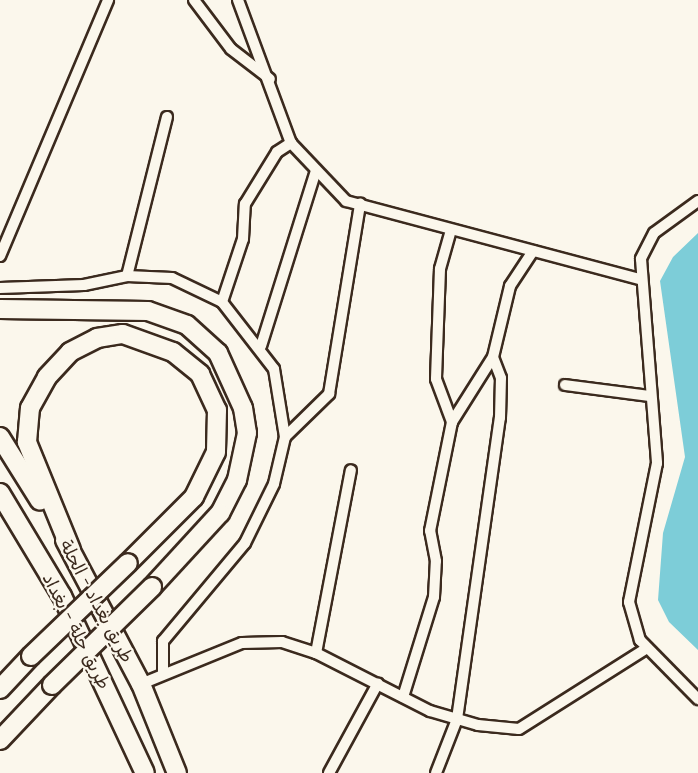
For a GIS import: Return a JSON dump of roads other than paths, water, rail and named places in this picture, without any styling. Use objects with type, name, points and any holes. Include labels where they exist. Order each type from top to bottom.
[{"type":"highway","points":[[0,309],[148,311],[187,325],[218,353],[245,425],[237,480],[220,513],[152,587],[52,685],[0,740]]},
{"type":"highway","points":[[0,689],[194,497],[216,452],[217,410],[200,374],[173,352],[123,334],[97,338],[70,352],[47,377],[30,408],[27,442],[71,550]]},
{"type":"highway","name":"طريق بغداد - الحلة","points":[[0,437],[71,550],[141,684],[177,773]]},
{"type":"highway","name":"طريق حلة - بغداد","points":[[0,493],[62,596],[145,773]]},
{"type":"street","points":[[0,256],[108,0]]},
{"type":"street","points":[[194,0],[231,49],[271,80]]},
{"type":"street","points":[[238,0],[271,80],[291,143],[346,201],[639,279]]},
{"type":"street","points":[[127,276],[167,117]]},
{"type":"street","points":[[222,302],[243,239],[245,204],[277,152],[291,143]]},
{"type":"street","points":[[261,346],[316,171]]},
{"type":"street","points":[[698,201],[654,233],[641,259],[639,279],[657,474],[629,602],[635,631],[646,648],[698,699]]},
{"type":"street","points":[[285,437],[329,394],[360,204]]},
{"type":"street","points":[[451,230],[440,269],[436,379],[452,422]]},
{"type":"street","points":[[403,697],[434,597],[436,561],[430,531],[452,422],[493,357],[510,286],[533,251]]},
{"type":"street","points":[[0,288],[84,285],[127,276],[172,278],[222,302],[261,346],[274,369],[285,437],[274,484],[245,543],[163,641],[163,674]]},
{"type":"street","points":[[436,773],[457,719],[500,418],[501,378],[493,357]]},
{"type":"street","points":[[565,385],[650,396]]},
{"type":"street","points":[[316,653],[351,470]]},
{"type":"street","points":[[141,684],[242,643],[282,642],[316,653],[403,697],[457,719],[519,729],[646,648]]},
{"type":"street","points":[[329,773],[378,683]]},
{"type":"water","points":[[698,233],[698,650],[669,622],[658,600],[663,533],[685,457],[660,281],[673,257]]}]
